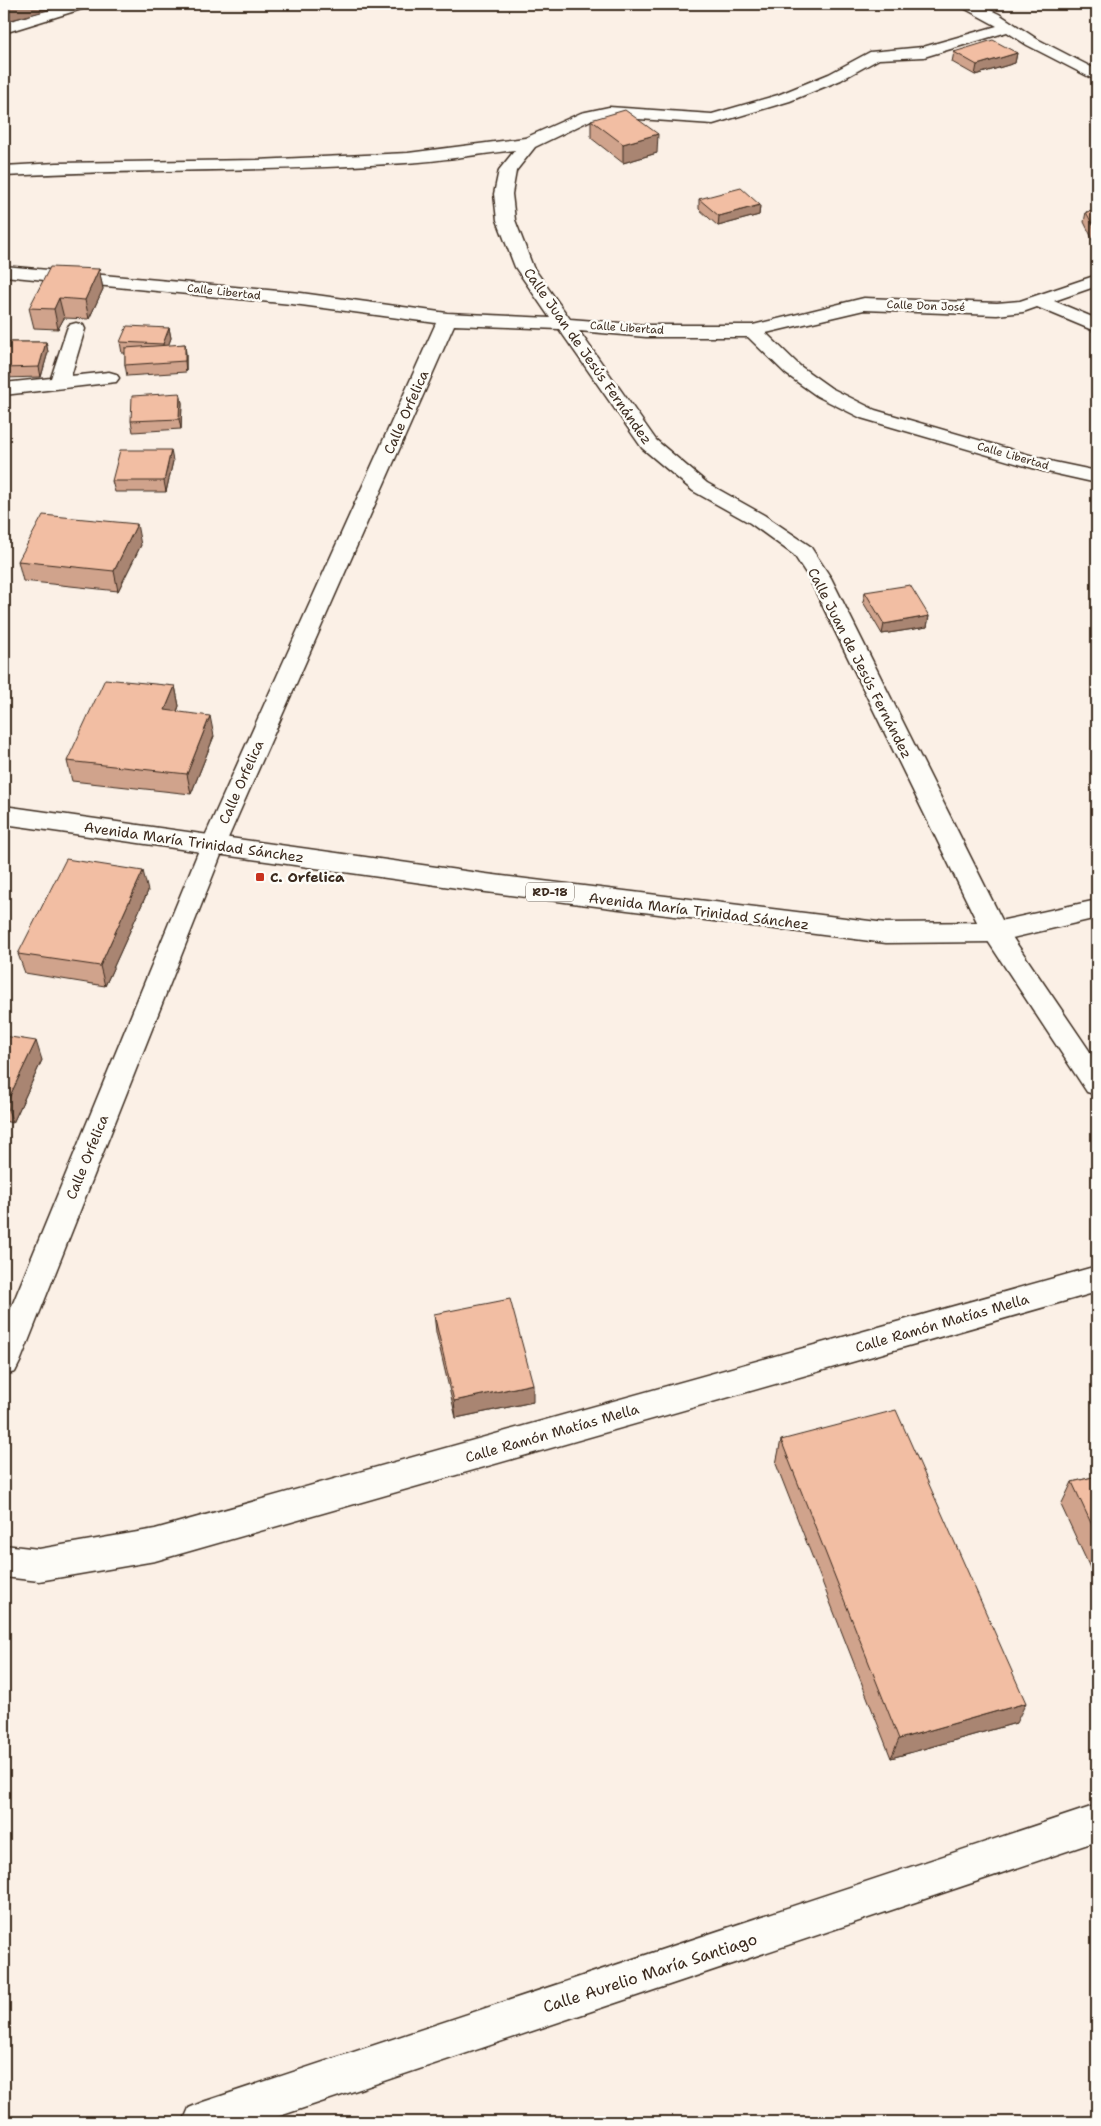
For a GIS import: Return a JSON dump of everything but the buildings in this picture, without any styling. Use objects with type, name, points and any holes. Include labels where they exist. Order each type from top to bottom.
[{"type":"street","points":[[4,28],[83,4]]},
{"type":"street","points":[[967,4],[994,17],[1008,27],[1097,76]]},
{"type":"street","points":[[4,172],[57,168],[331,163],[408,158],[528,143],[587,116],[609,112],[713,119],[784,98],[835,77],[876,55],[924,52],[1008,27]]},
{"type":"street","name":"Calle Juan de Jesús Fernández","points":[[528,143],[508,170],[503,194],[506,220],[524,267],[649,444],[700,486],[757,519],[802,551],[820,578],[995,932],[1097,1084]]},
{"type":"street","name":"Calle Libertad","points":[[4,271],[301,299],[447,319],[563,324],[646,331],[753,331],[793,370],[824,392],[868,414],[1050,467],[1097,476]]},
{"type":"street","name":"Calle Don José","points":[[753,331],[864,304],[997,309],[1023,306],[1040,302],[1097,280]]},
{"type":"street","points":[[1040,302],[1097,326]]},
{"type":"street","name":"Calle Orfelica","points":[[4,1362],[213,845],[447,319]]},
{"type":"street","points":[[59,383],[76,329]]},
{"type":"street","points":[[4,389],[109,378]]},
{"type":"street","name":"Avenida María Trinidad Sánchez","points":[[4,815],[486,883],[886,933],[995,932],[1097,909]]},
{"type":"street","name":"Calle Ramón Matías Mella","points":[[4,1561],[39,1565],[155,1545],[1097,1279]]},
{"type":"street","name":"Calle Aurelio María Santiago","points":[[202,2122],[1097,1823]]},
{"type":"place","name":"C. Orfelica","points":[[260,877]]}]
